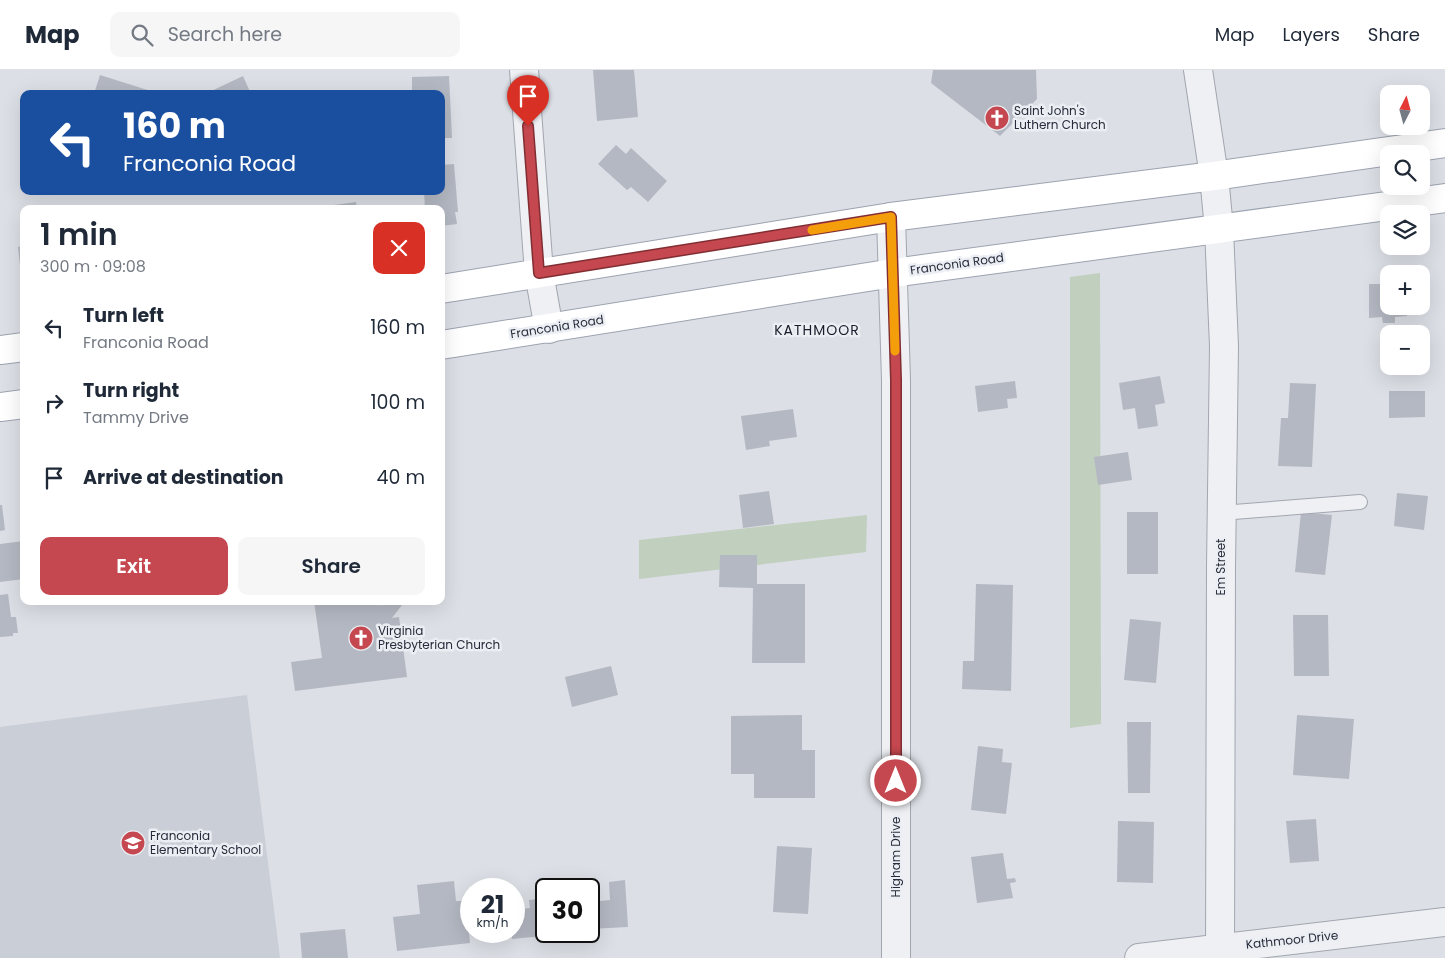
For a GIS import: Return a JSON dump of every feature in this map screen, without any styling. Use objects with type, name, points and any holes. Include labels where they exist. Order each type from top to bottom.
[{"type":"main road","points":[[445,288],[891,217],[1214,176],[1445,143]]},
{"type":"main road","name":"Franconia Road","points":[[445,344],[893,273],[1445,198]]},
{"type":"main road","points":[[0,350],[20,348]]},
{"type":"main road","points":[[0,407],[20,404]]},
{"type":"street","points":[[524,70],[539,273],[549,329]]},
{"type":"street","name":"Em Street","points":[[1198,70],[1214,176],[1219,229],[1224,346],[1220,953]]},
{"type":"street","name":"Higham Drive","points":[[891,217],[896,380],[896,958]]},
{"type":"street","name":"Kathmoor Drive","points":[[1140,958],[1220,953],[1445,922]]},
{"type":"lane","points":[[1222,513],[1360,502]]},
{"type":"shaded area","name":"Franconia Elementary School","points":[[247,695],[280,958],[0,958],[0,727]]},
{"type":"green space","points":[[1100,273],[1101,724],[1070,728],[1070,277]]},
{"type":"green space","points":[[867,515],[866,552],[639,579],[639,540]]},
{"type":"building","points":[[593,70],[634,70],[638,117],[597,121]]},
{"type":"building","name":"Saint John's Luthern Church","points":[[933,70],[1036,70],[1037,99],[1000,136],[931,83]]},
{"type":"building","points":[[100,75],[148,90],[95,90]]},
{"type":"building","points":[[243,76],[249,90],[213,90]]},
{"type":"building","points":[[449,76],[452,138],[445,138],[445,90],[412,90],[412,77]]},
{"type":"building","points":[[616,145],[626,154],[631,148],[667,181],[648,202],[631,187],[627,190],[598,164]]},
{"type":"building","points":[[454,164],[458,212],[455,212],[457,224],[445,226],[445,205],[425,205],[424,195],[445,195],[445,165]]},
{"type":"building","points":[[356,202],[356,205],[334,205]]},
{"type":"building","points":[[18,247],[20,247],[20,266]]},
{"type":"building","points":[[1369,284],[1380,284],[1380,315],[1407,315],[1395,317],[1395,323],[1383,323],[1382,317],[1369,318]]},
{"type":"building","points":[[1160,376],[1165,403],[1155,405],[1158,426],[1138,429],[1135,408],[1123,410],[1119,383]]},
{"type":"building","points":[[1015,381],[1017,398],[1007,399],[1008,408],[978,412],[975,386]]},
{"type":"building","points":[[1290,383],[1316,384],[1312,467],[1278,466],[1281,418],[1288,418]]},
{"type":"building","points":[[1389,391],[1425,391],[1425,417],[1389,418]]},
{"type":"building","points":[[793,409],[797,437],[769,441],[770,446],[746,450],[741,416]]},
{"type":"building","points":[[1128,452],[1132,480],[1098,485],[1094,457]]},
{"type":"building","points":[[769,491],[774,524],[743,528],[739,495]]},
{"type":"building","points":[[1397,493],[1428,496],[1424,530],[1394,526]]},
{"type":"building","points":[[0,505],[2,505],[5,530],[0,531]]},
{"type":"building","points":[[1127,512],[1158,512],[1158,574],[1127,574]]},
{"type":"building","points":[[1301,512],[1332,515],[1325,575],[1295,572]]},
{"type":"building","points":[[20,542],[20,580],[0,582],[0,544]]},
{"type":"building","points":[[720,555],[757,555],[757,584],[805,584],[805,663],[752,663],[753,588],[719,587]]},
{"type":"building","points":[[976,584],[1013,585],[1011,691],[962,689],[963,661],[974,661]]},
{"type":"building","points":[[8,594],[11,617],[16,617],[18,633],[13,633],[13,636],[0,637],[0,595]]},
{"type":"building","name":"Virginia Presbyterian Church","points":[[315,605],[402,605],[392,618],[399,617],[407,677],[295,691],[291,662],[322,658]]},
{"type":"building","points":[[1293,615],[1328,615],[1329,676],[1294,676]]},
{"type":"building","points":[[1130,619],[1161,622],[1156,683],[1124,680]]},
{"type":"building","points":[[611,666],[618,695],[572,707],[565,677]]},
{"type":"building","points":[[802,715],[802,750],[815,750],[815,798],[754,798],[754,774],[731,774],[731,716]]},
{"type":"building","points":[[1297,715],[1354,719],[1349,779],[1293,775]]},
{"type":"building","points":[[1127,722],[1151,722],[1150,793],[1128,793]]},
{"type":"building","points":[[978,746],[1003,749],[1002,762],[1012,763],[1006,814],[971,810]]},
{"type":"building","points":[[1316,819],[1319,861],[1290,863],[1286,821]]},
{"type":"building","points":[[1118,821],[1154,822],[1153,883],[1117,882]]},
{"type":"building","points":[[777,846],[812,848],[808,914],[773,912]]},
{"type":"building","points":[[1003,853],[1007,879],[1015,878],[1016,882],[1010,883],[1013,898],[977,903],[971,857]]},
{"type":"building","points":[[625,880],[628,927],[600,928],[600,901],[610,900],[609,882]]},
{"type":"building","points":[[454,881],[456,901],[460,901],[460,943],[470,943],[397,951],[393,917],[420,914],[417,885]]},
{"type":"building","points":[[535,899],[535,937],[525,938],[525,909],[530,908],[529,900]]},
{"type":"building","points":[[345,929],[348,958],[302,958],[300,933]]},
{"type":"slow traffic","points":[[812,230],[891,217],[895,351]]},
{"type":"place","name":"Saint John's Luthern Church","points":[[997,118]]},
{"type":"place","name":"Virginia Presbyterian Church","points":[[361,638]]},
{"type":"place","name":"Franconia Elementary School","points":[[133,843]]},
{"type":"district","name":"KATHMOOR","points":[[817,330]]},
{"type":"route","points":[[528,126],[539,273],[891,217],[896,380],[896,781]]}]
